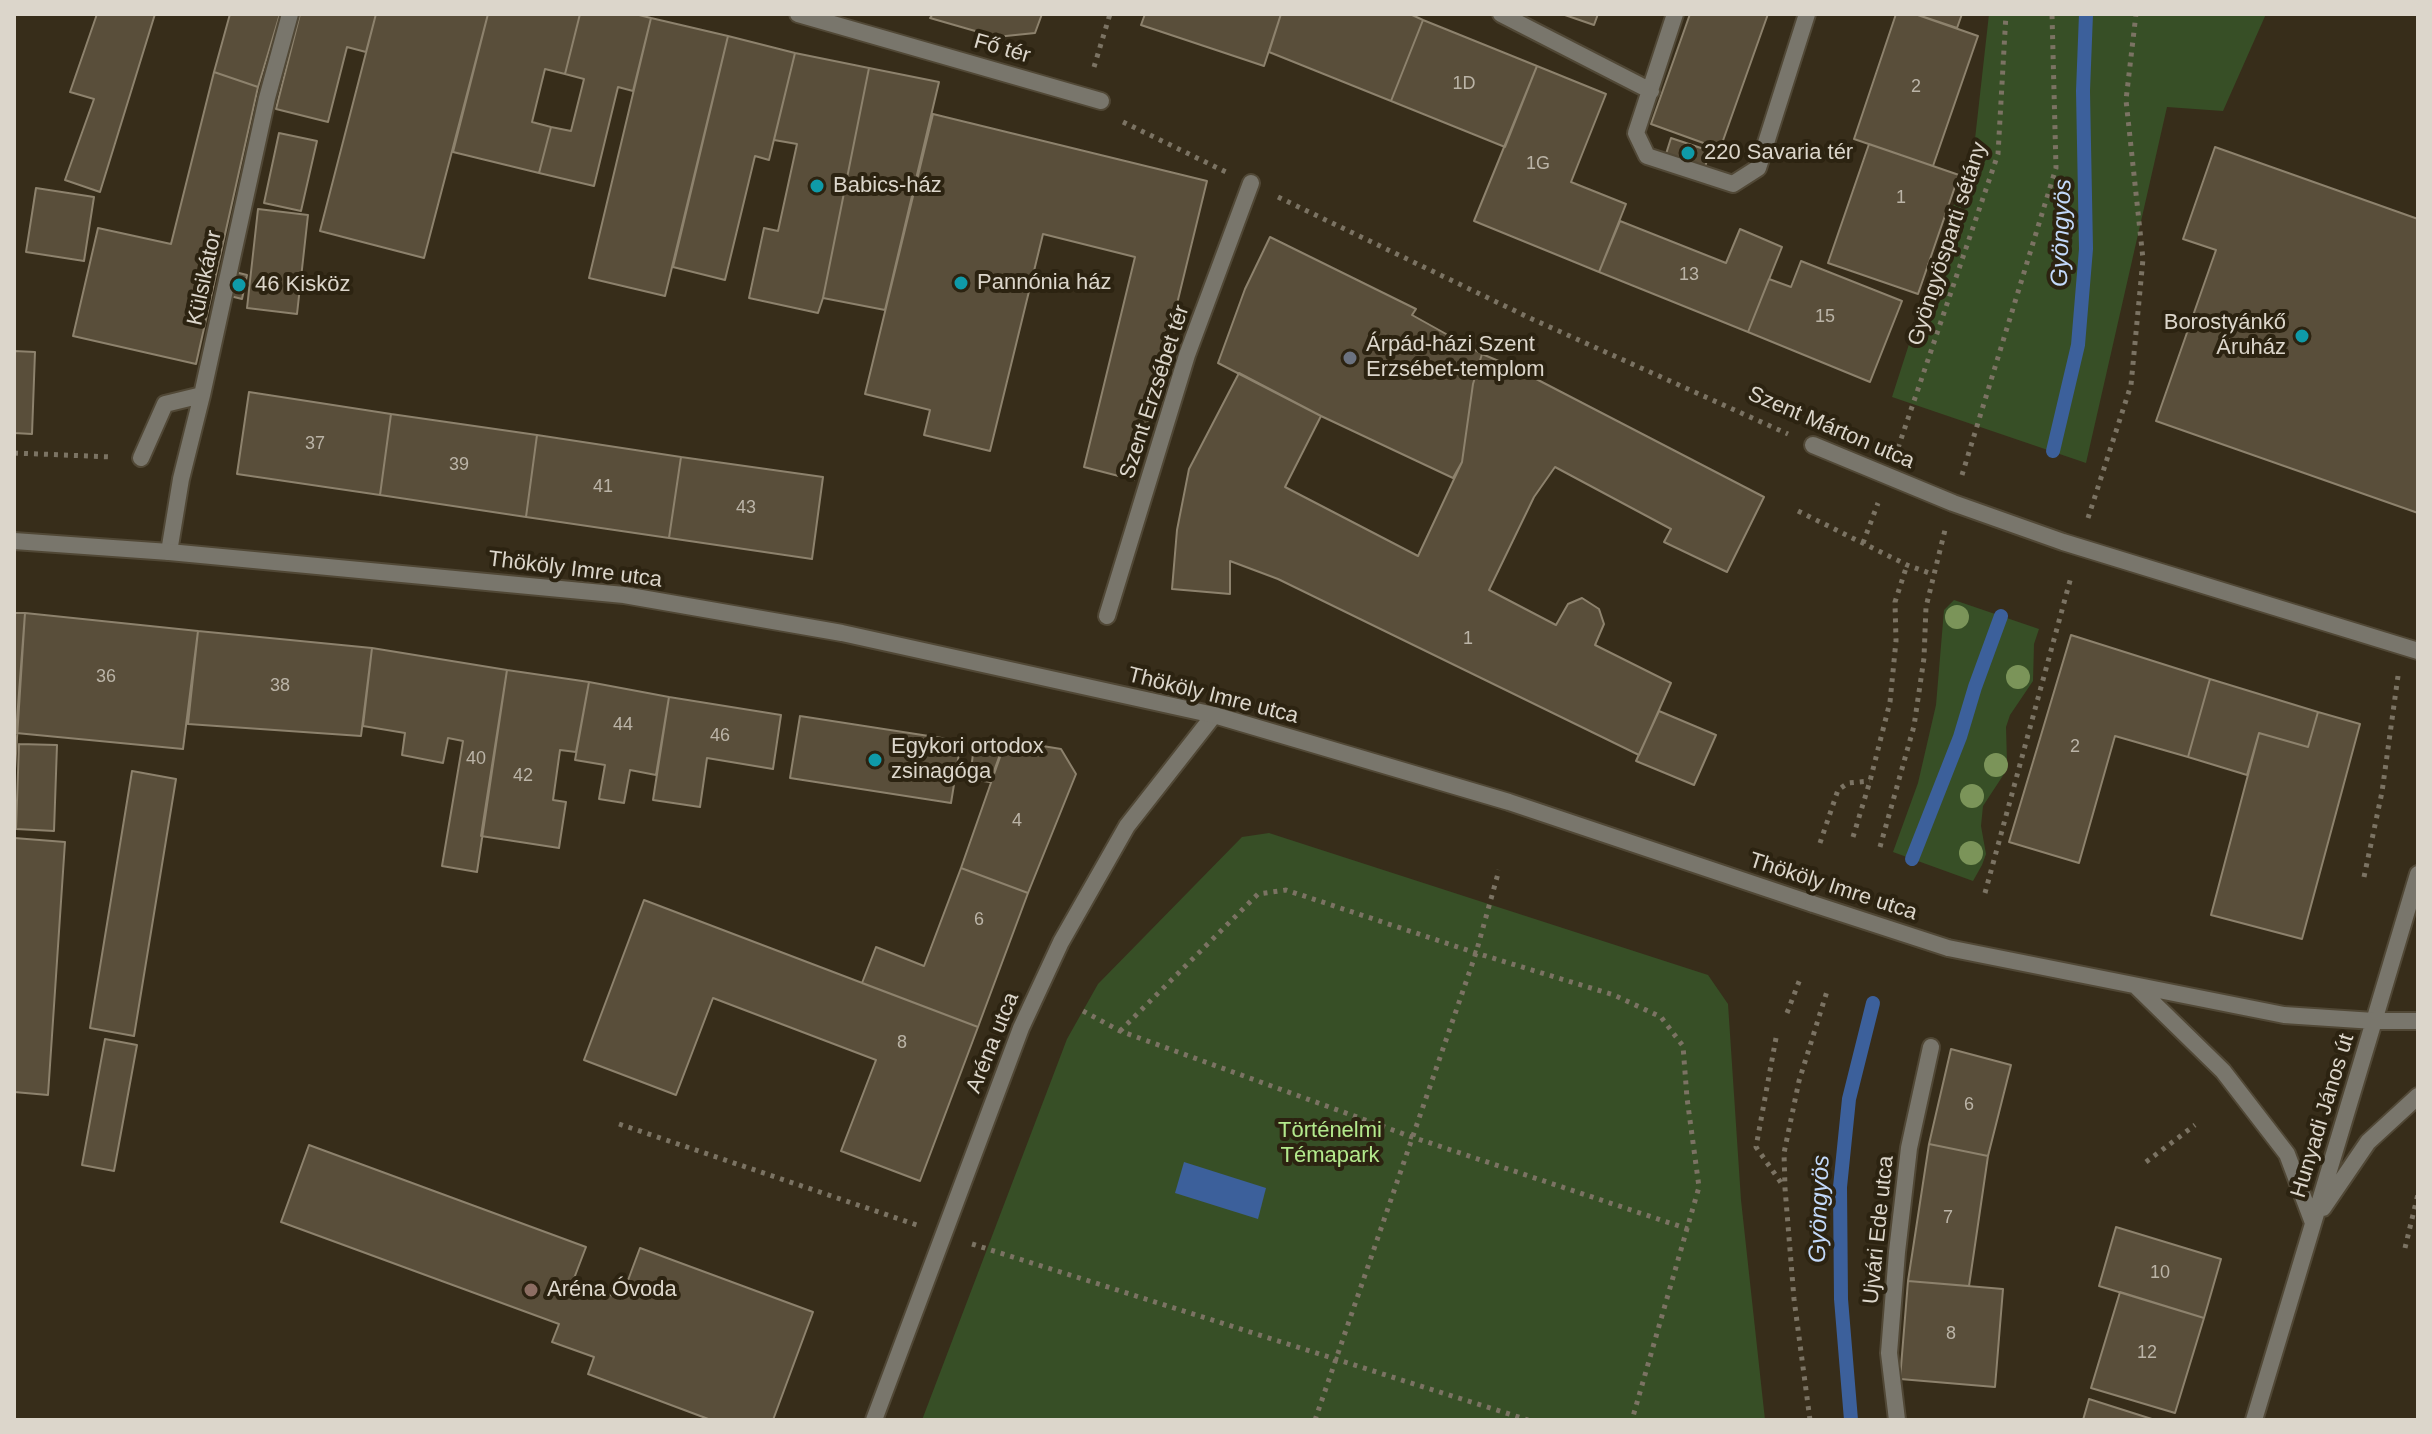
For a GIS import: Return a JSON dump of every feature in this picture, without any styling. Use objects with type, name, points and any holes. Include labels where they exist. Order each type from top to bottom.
[{"type":"street","name":"Külsikátor","points":[[169,552],[181,479],[267,98],[290,14]]},
{"type":"street","name":"Fő tér","points":[[798,14],[1101,101]]},
{"type":"street","points":[[1501,14],[1651,91]]},
{"type":"street","points":[[1675,14],[1636,133],[1647,156],[1733,184],[1758,168],[1807,14]]},
{"type":"street","name":"Szent Erzsébet tér","points":[[1107,616],[1187,355],[1251,183]]},
{"type":"street","points":[[141,458],[165,404],[202,395]]},
{"type":"street","name":"Szent Márton utca","points":[[1813,445],[1987,516],[2410,649]]},
{"type":"street","name":"Thököly Imre utca","points":[[14,541],[169,552],[624,595],[842,633],[1214,715],[1509,802],[1948,948],[2284,1015],[2374,1021]]},
{"type":"street","name":"Aréna utca","points":[[874,1420],[1021,1028],[1061,942],[1127,826],[1214,715]]},
{"type":"street","name":"Hunyadi János út","points":[[2254,1420],[2418,874]]},
{"type":"street","points":[[2135,985],[2223,1071],[2287,1154],[2313,1223]]},
{"type":"street","points":[[2374,1021],[2418,1021]]},
{"type":"street","name":"Ujvári Ede utca","points":[[1897,1420],[1889,1353],[1897,1252],[1909,1148],[1931,1047]]},
{"type":"street","name":"Hunyadi János út","points":[[2313,1223],[2368,1142],[2418,1096]]},
{"type":"path","points":[[1110,14],[1094,62],[1094,78],[1101,101],[1125,123],[1214,166]]},
{"type":"path","name":"Gyöngyösparti sétány","points":[[1863,543],[1998,154],[2006,14]]},
{"type":"path","points":[[1880,847],[1914,726],[1932,574],[2056,168],[2052,14]]},
{"type":"path","points":[[1985,893],[2071,544],[2131,385],[2143,259],[2126,100],[2136,14]]},
{"type":"path","name":"Szent Márton utca","points":[[1251,183],[1532,319],[1813,445]]},
{"type":"path","points":[[14,453],[141,458]]},
{"type":"path","points":[[1798,511],[1907,565],[1932,574]]},
{"type":"path","points":[[1853,837],[1890,702],[1896,641],[1895,602],[1907,565]]},
{"type":"path","points":[[2364,877],[2410,649]]},
{"type":"path","points":[[1820,843],[1838,790],[1848,783],[1870,781]]},
{"type":"path","points":[[1315,1420],[1476,953],[1499,870]]},
{"type":"path","points":[[1120,1031],[1258,894],[1286,890],[1614,995],[1661,1017],[1683,1046],[1699,1187],[1632,1420]]},
{"type":"path","points":[[1787,1013],[1800,979]]},
{"type":"path","points":[[1810,1420],[1794,1299],[1784,1153],[1799,1081],[1828,988]]},
{"type":"path","points":[[1083,1011],[1120,1031],[1412,1137],[1688,1229]]},
{"type":"path","points":[[1776,1038],[1756,1147],[1785,1188]]},
{"type":"path","points":[[2146,1162],[2195,1125]]},
{"type":"path","points":[[2405,1248],[2418,1194]]},
{"type":"path","points":[[1336,1357],[1528,1420]]},
{"type":"green space","points":[[1989,14],[2266,14],[2223,111],[2167,107],[2086,463],[1892,397],[1975,139]]},
{"type":"green space","points":[[1954,600],[2039,629],[2034,644],[2033,681],[2010,715],[2006,727],[2007,762],[2004,774],[1983,806],[1981,826],[1986,854],[1973,881],[1893,852],[1918,783],[1936,705],[1944,610]]},
{"type":"green space","name":"Történelmi Témapark","points":[[1269,833],[1708,975],[1728,1004],[1741,1200],[1765,1420],[922,1420],[1067,1039],[1098,984],[1242,837]]},
{"type":"water","points":[[1184,1162],[1266,1188],[1258,1219],[1175,1193]]},
{"type":"building","points":[[97,14],[155,14],[100,192],[65,180],[94,99],[70,92]]},
{"type":"building","points":[[230,14],[280,14],[258,87],[214,72]]},
{"type":"building","points":[[300,14],[376,14],[366,52],[347,47],[328,122],[276,109]]},
{"type":"building","points":[[376,14],[488,14],[424,258],[320,231]]},
{"type":"building","points":[[488,14],[580,14],[565,74],[545,69],[532,122],[551,127],[539,173],[453,152]]},
{"type":"building","points":[[580,14],[635,14],[651,18],[633,91],[618,87],[594,186],[539,173],[551,127],[571,131],[584,79],[565,74]]},
{"type":"building","points":[[933,14],[1042,14],[1035,33],[996,37],[930,18]]},
{"type":"building","points":[[1145,14],[1281,14],[1264,66],[1141,25]]},
{"type":"building","points":[[1281,14],[1410,14],[1423,20],[1391,101],[1269,52]]},
{"type":"building","points":[[1562,14],[1598,14],[1594,25]]},
{"type":"building","points":[[1690,14],[1768,14],[1720,149],[1651,124]]},
{"type":"building","points":[[1896,14],[1915,14],[1978,36],[1933,166],[1854,139]]},
{"type":"building","points":[[1915,14],[1962,14],[1957,28]]},
{"type":"building","points":[[651,18],[728,36],[665,296],[589,278]]},
{"type":"building","points":[[1423,20],[1537,66],[1505,147],[1391,101]]},
{"type":"building","points":[[728,36],[795,53],[769,160],[755,156],[725,280],[673,267]]},
{"type":"building","name":"Babics-ház","points":[[795,53],[869,68],[818,313],[749,298],[764,228],[778,231],[797,144],[774,140]]},
{"type":"building","points":[[1537,66],[1606,94],[1571,182],[1626,204],[1599,272],[1474,221]]},
{"type":"building","points":[[869,68],[939,82],[885,310],[823,298]]},
{"type":"building","points":[[214,72],[258,87],[196,364],[73,336],[98,228],[171,244]]},
{"type":"building","name":"Pannónia ház","points":[[933,114],[1207,181],[1134,480],[1084,467],[1135,257],[1043,234],[990,451],[924,435],[930,410],[865,394]]},
{"type":"building","points":[[279,133],[317,141],[301,211],[264,203]]},
{"type":"building","name":"220 Savaria tér","points":[[1671,138],[1710,151],[1705,167],[1666,154]]},
{"type":"building","points":[[1869,144],[1959,175],[1918,294],[1828,263]]},
{"type":"building","name":"Borostyánkő Áruház","points":[[2215,147],[2418,219],[2418,513],[2156,421],[2216,250],[2183,239]]},
{"type":"building","points":[[36,188],[94,197],[84,261],[26,252]]},
{"type":"building","points":[[258,209],[308,215],[297,314],[247,308]]},
{"type":"building","points":[[1620,221],[1726,263],[1740,229],[1782,247],[1748,332],[1599,272]]},
{"type":"building","name":"Árpád-házi Szent Erzsébet-templom","points":[[1270,237],[1416,309],[1412,315],[1482,354],[1473,384],[1462,462],[1453,478],[1218,363],[1245,289]]},
{"type":"building","points":[[1801,261],[1902,301],[1870,382],[1748,332],[1769,279],[1791,287]]},
{"type":"building","name":"46 Kisköz","points":[[235,272],[247,275],[242,299],[230,296]]},
{"type":"building","points":[[14,351],[35,352],[32,434],[14,433]]},
{"type":"building","points":[[1482,354],[1513,367],[1764,497],[1727,572],[1664,542],[1671,529],[1555,467],[1534,497],[1489,590],[1556,625],[1568,604],[1582,598],[1599,609],[1604,624],[1595,645],[1671,683],[1639,755],[1278,579],[1230,561],[1230,594],[1172,589],[1177,530],[1189,469],[1239,373],[1321,416],[1285,487],[1418,556],[1462,462],[1473,384]]},
{"type":"building","points":[[249,392],[391,414],[380,495],[237,474]]},
{"type":"building","points":[[391,414],[537,435],[526,517],[380,495]]},
{"type":"building","points":[[537,435],[681,457],[669,538],[526,517]]},
{"type":"building","points":[[681,457],[823,477],[812,559],[669,538]]},
{"type":"building","points":[[14,613],[25,613],[14,785]]},
{"type":"building","points":[[25,613],[198,631],[183,749],[16,733]]},
{"type":"building","points":[[198,631],[372,648],[361,736],[188,724]]},
{"type":"building","points":[[2071,635],[2210,679],[2188,757],[2115,736],[2079,863],[2009,842]]},
{"type":"building","points":[[372,648],[507,670],[477,872],[442,866],[463,741],[448,738],[443,763],[402,755],[405,733],[363,726]]},
{"type":"building","points":[[507,670],[589,682],[576,752],[560,750],[553,800],[566,802],[559,848],[481,836]]},
{"type":"building","points":[[2210,679],[2318,712],[2308,747],[2259,733],[2247,775],[2188,757]]},
{"type":"building","points":[[589,682],[669,697],[656,775],[630,770],[624,803],[599,799],[605,765],[575,760]]},
{"type":"building","points":[[669,697],[781,715],[773,769],[707,758],[700,807],[653,800]]},
{"type":"building","points":[[1659,711],[1716,735],[1694,785],[1636,761]]},
{"type":"building","points":[[2318,712],[2360,724],[2302,939],[2211,915],[2259,733],[2308,747]]},
{"type":"building","name":"Egykori ortodox zsinagóga","points":[[800,716],[961,741],[951,803],[790,778]]},
{"type":"building","points":[[1006,740],[1061,749],[1076,774],[1028,893],[961,868]]},
{"type":"building","points":[[19,744],[57,745],[54,831],[16,829]]},
{"type":"building","points":[[974,745],[1002,749],[990,782],[970,779]]},
{"type":"building","points":[[132,771],[176,779],[134,1036],[90,1028]]},
{"type":"building","points":[[14,838],[65,842],[48,1095],[14,1092]]},
{"type":"building","points":[[961,868],[1028,893],[978,1027],[862,983],[876,947],[924,966]]},
{"type":"building","points":[[644,900],[978,1027],[920,1181],[841,1151],[876,1060],[713,998],[676,1095],[584,1060]]},
{"type":"building","points":[[105,1039],[137,1045],[114,1171],[82,1165]]},
{"type":"building","points":[[1951,1049],[2011,1065],[1988,1156],[1929,1144]]},
{"type":"building","points":[[1929,1144],[1988,1156],[1969,1286],[1908,1281]]},
{"type":"building","name":"Aréna Óvoda","points":[[309,1145],[586,1247],[573,1281],[621,1299],[640,1248],[813,1312],[773,1420],[711,1420],[588,1374],[594,1357],[552,1342],[559,1324],[281,1222]]},
{"type":"building","points":[[2116,1227],[2221,1259],[2204,1318],[2099,1286]]},
{"type":"building","points":[[1908,1281],[2003,1289],[1995,1387],[1900,1379]]},
{"type":"building","points":[[2120,1292],[2204,1318],[2175,1413],[2091,1388]]},
{"type":"building","points":[[2089,1399],[2155,1420],[2083,1420]]},
{"type":"waterway","name":"Gyöngyös","points":[[2053,451],[2078,345],[2086,249],[2083,91],[2086,14]]},
{"type":"waterway","name":"Gyöngyös","points":[[1912,859],[1960,737],[2001,616]]},
{"type":"waterway","name":"Gyöngyös","points":[[1851,1420],[1841,1299],[1840,1187],[1849,1099],[1873,1003]]},
{"type":"place","name":"220 Savaria tér","points":[[1688,153]]},
{"type":"place","name":"Babics-ház","points":[[817,186]]},
{"type":"place","name":"Pannónia ház","points":[[961,283]]},
{"type":"place","name":"46 Kisköz","points":[[239,285]]},
{"type":"place","name":"Borostyánkő Áruház","points":[[2302,336]]},
{"type":"place","name":"Árpád-házi Szent Erzsébet-templom","points":[[1350,358]]},
{"type":"place","name":"Egykori ortodox zsinagóga","points":[[875,760]]},
{"type":"place","name":"Aréna Óvoda","points":[[531,1290]]}]
